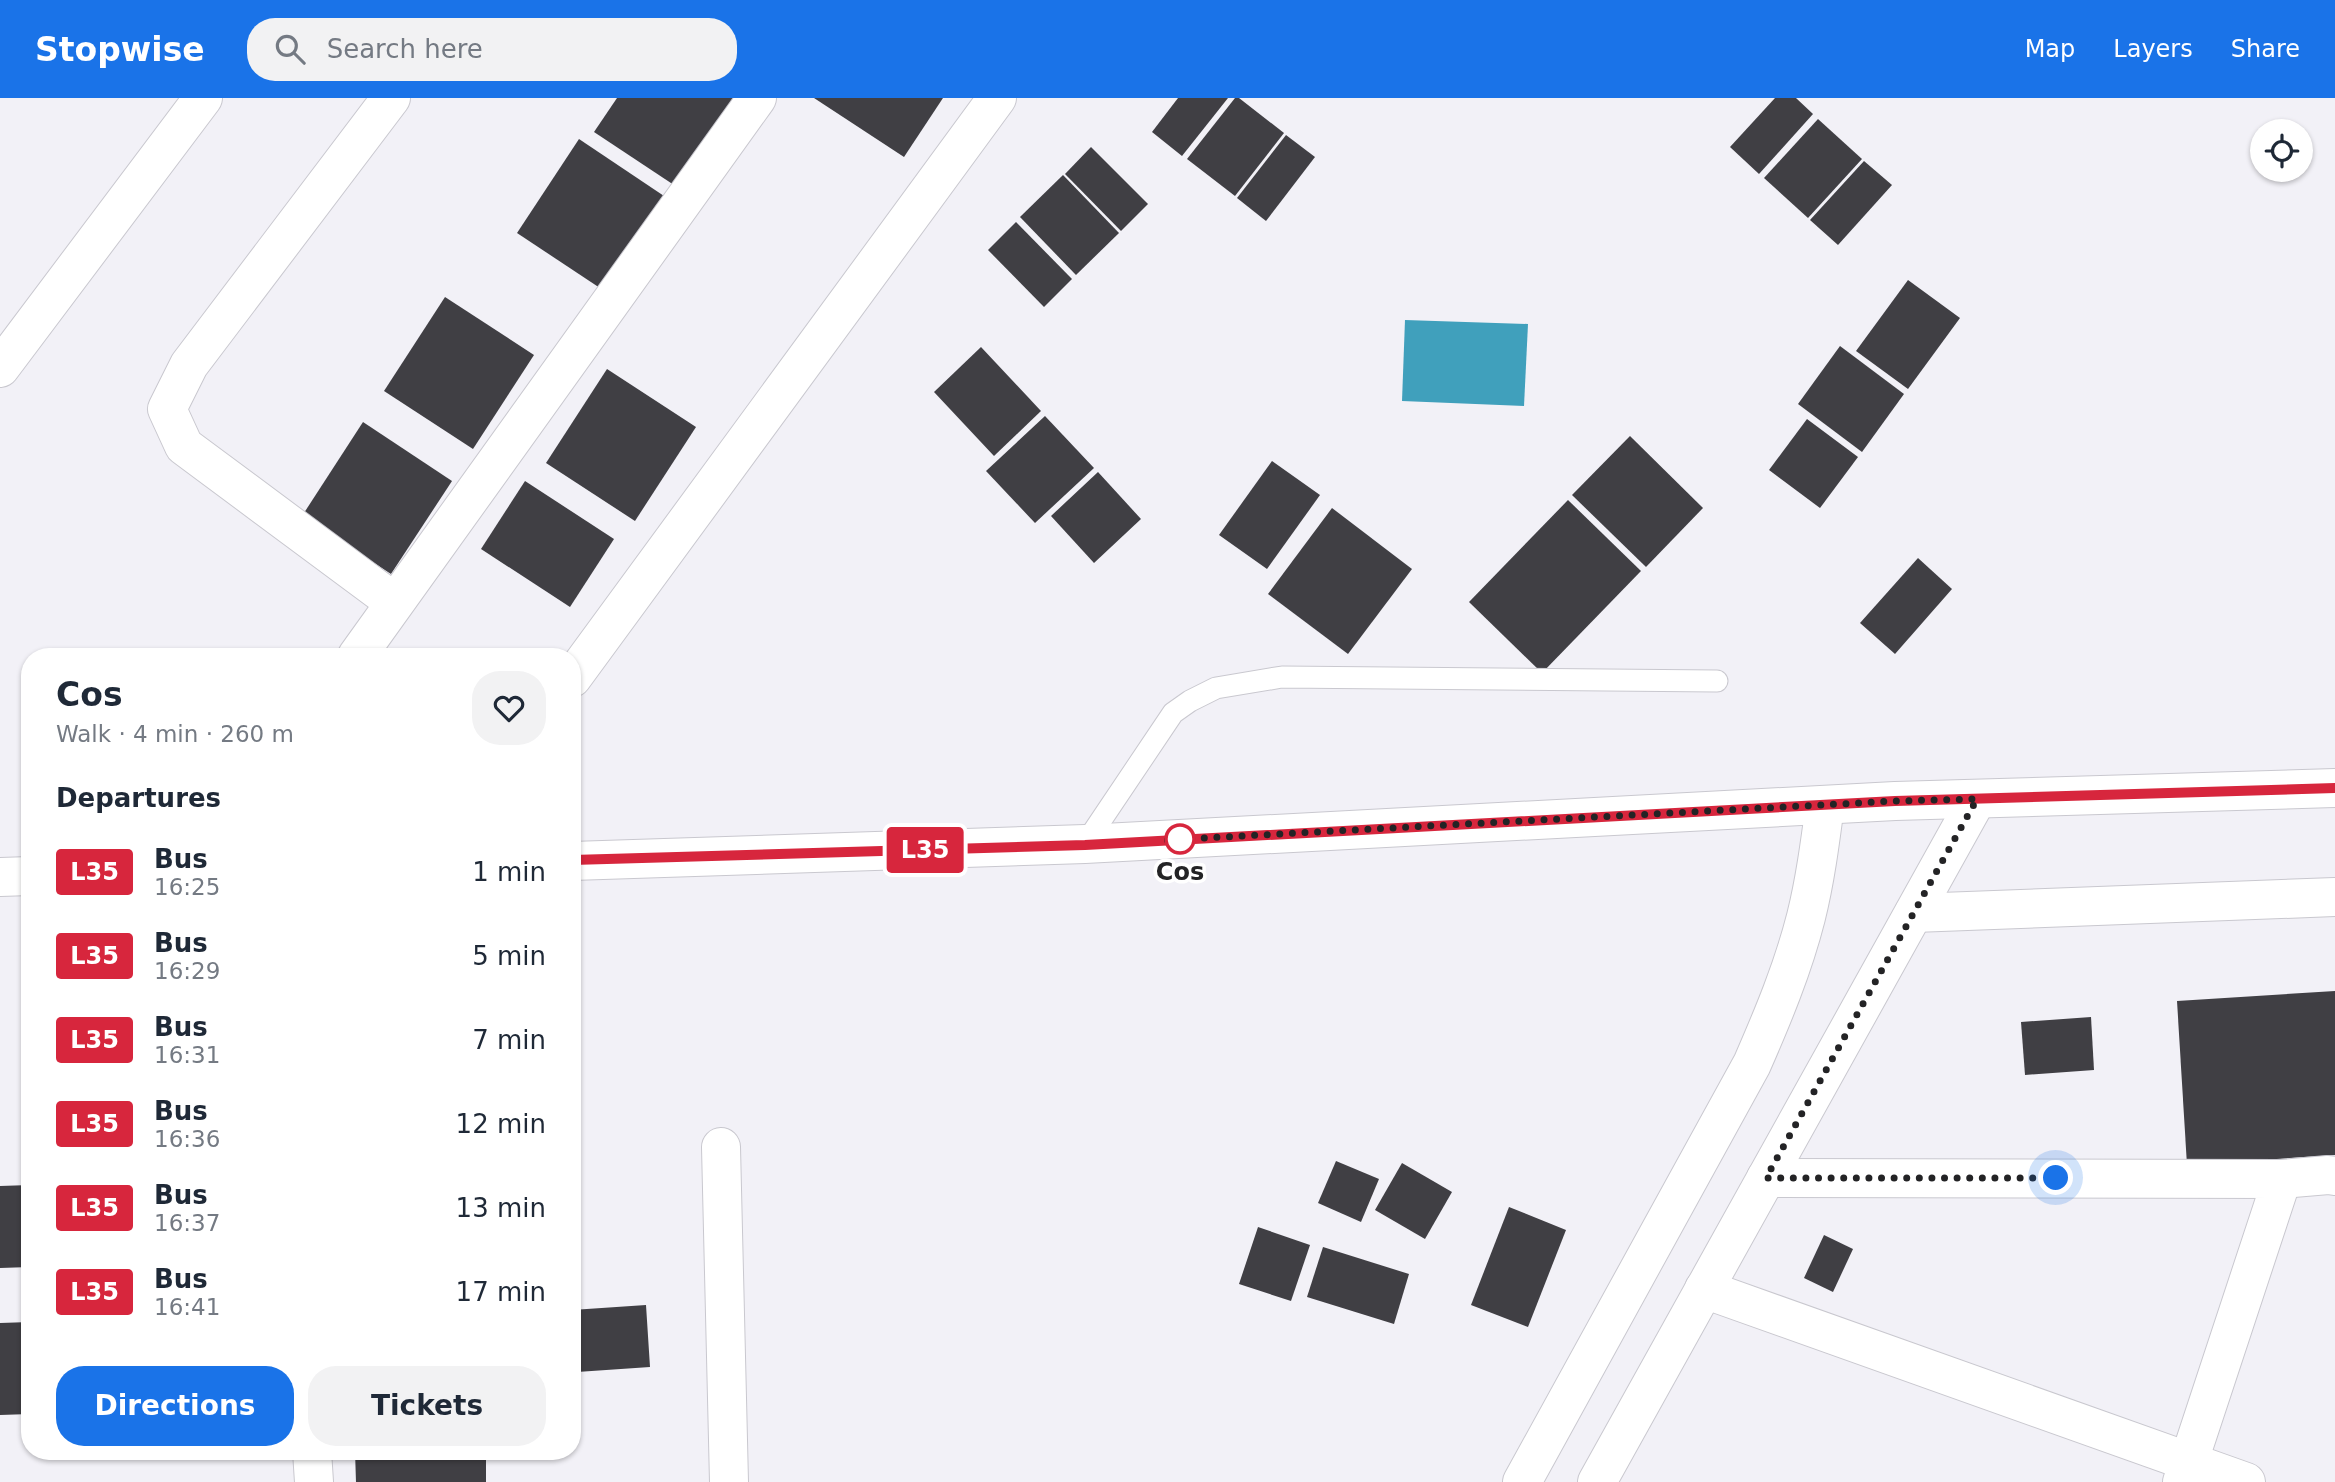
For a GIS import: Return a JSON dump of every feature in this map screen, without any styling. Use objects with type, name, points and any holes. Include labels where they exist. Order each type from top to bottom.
[{"type":"street","points":[[0,368],[203,98]]},
{"type":"street","points":[[391,98],[189,365],[167,409],[184,446],[394,603]]},
{"type":"street","points":[[363,648],[757,98]]},
{"type":"street","points":[[581,666],[997,98]]},
{"type":"street","points":[[581,860],[1085,845],[1825,805],[2335,788]]},
{"type":"street","points":[[1597,1482],[1977,799]]},
{"type":"street","points":[[1522,1482],[1752,1064],[1768,1030],[1790,971],[1806,916],[1825,805]]},
{"type":"street","points":[[0,877],[21,876]]},
{"type":"street","points":[[1914,913],[2335,897]]},
{"type":"street","points":[[721,1147],[729,1482]]},
{"type":"street","points":[[1766,1178],[2335,1177]]},
{"type":"street","points":[[2186,1472],[2281,1179]]},
{"type":"street","points":[[1704,1289],[2186,1472],[2246,1482]]},
{"type":"street","points":[[313,1460],[314,1482]]},
{"type":"lane","points":[[1085,845],[1173,713],[1216,688],[1282,677],[1717,681]]},
{"type":"water","points":[[1405,320],[1528,324],[1524,406],[1402,401]]},
{"type":"building","points":[[617,98],[743,98],[683,191],[594,132]]},
{"type":"building","points":[[814,98],[943,98],[904,157]]},
{"type":"building","points":[[1178,98],[1228,98],[1182,156],[1152,132]]},
{"type":"building","points":[[1235,98],[1239,98],[1284,133],[1235,196],[1187,159]]},
{"type":"building","points":[[1775,98],[1796,98],[1813,114],[1759,174],[1730,147]]},
{"type":"building","points":[[1818,119],[1862,159],[1808,218],[1764,178]]},
{"type":"building","points":[[1286,135],[1315,157],[1266,221],[1237,198]]},
{"type":"building","points":[[579,139],[667,198],[606,292],[517,233]]},
{"type":"building","points":[[1091,147],[1148,204],[1121,231],[1065,174]]},
{"type":"building","points":[[1864,161],[1892,185],[1838,245],[1810,220]]},
{"type":"building","points":[[1063,175],[1119,233],[1076,275],[1020,217]]},
{"type":"building","points":[[1016,222],[1072,279],[1044,307],[988,250]]},
{"type":"building","points":[[1908,280],[1960,318],[1908,389],[1856,351]]},
{"type":"building","points":[[445,297],[534,355],[473,449],[384,391]]},
{"type":"building","points":[[1840,346],[1904,394],[1862,452],[1798,404]]},
{"type":"building","points":[[981,347],[1041,411],[994,456],[934,392]]},
{"type":"building","points":[[607,369],[696,427],[635,521],[546,463]]},
{"type":"building","points":[[1045,416],[1094,468],[1035,523],[986,471]]},
{"type":"building","points":[[1807,419],[1858,457],[1820,508],[1769,470]]},
{"type":"building","points":[[363,422],[452,481],[391,574],[302,516]]},
{"type":"building","points":[[1630,436],[1703,508],[1646,567],[1572,495]]},
{"type":"building","points":[[1272,461],[1320,495],[1267,569],[1219,535]]},
{"type":"building","points":[[1098,472],[1141,519],[1094,563],[1051,516]]},
{"type":"building","points":[[525,481],[614,539],[570,607],[481,549]]},
{"type":"building","points":[[1568,500],[1641,571],[1542,673],[1469,602]]},
{"type":"building","points":[[1332,508],[1412,569],[1348,654],[1268,594]]},
{"type":"building","points":[[1918,558],[1952,589],[1895,654],[1860,623]]},
{"type":"building","points":[[2335,991],[2335,1155],[2187,1165],[2177,1001]]},
{"type":"building","points":[[2091,1017],[2094,1070],[2025,1075],[2021,1022]]},
{"type":"building","points":[[1336,1161],[1379,1179],[1361,1222],[1318,1203]]},
{"type":"building","points":[[1402,1163],[1452,1192],[1425,1239],[1375,1210]]},
{"type":"building","points":[[21,1185],[21,1267],[0,1268],[0,1186]]},
{"type":"building","points":[[1509,1207],[1566,1230],[1528,1327],[1471,1305]]},
{"type":"building","points":[[1258,1227],[1310,1245],[1291,1301],[1239,1284]]},
{"type":"building","points":[[1824,1235],[1853,1249],[1833,1292],[1804,1278]]},
{"type":"building","points":[[1323,1247],[1409,1274],[1394,1324],[1307,1297]]},
{"type":"building","points":[[646,1305],[650,1367],[581,1372],[581,1309]]},
{"type":"building","points":[[21,1322],[21,1414],[0,1415],[0,1323]]},
{"type":"building","points":[[355,1460],[486,1460],[486,1482],[356,1482]]},
{"type":"bus line","name":"L35","points":[[581,860],[1085,845],[1895,801],[2335,788]]},
{"type":"place","name":"Cos","points":[[1180,839]]},
{"type":"route","points":[[1180,839],[1167,840],[1895,801],[1977,799],[1766,1178],[2056,1178]]}]
